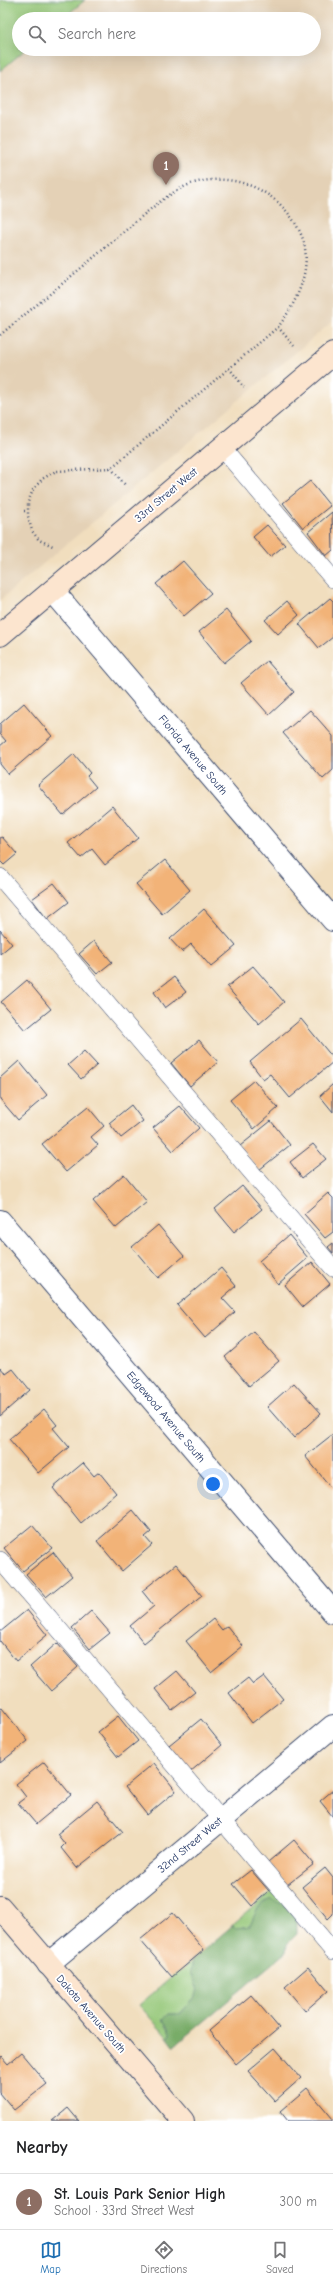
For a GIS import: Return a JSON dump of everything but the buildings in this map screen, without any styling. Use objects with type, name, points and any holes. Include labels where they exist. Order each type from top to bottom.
[{"type":"street","name":"33rd Street West","points":[[0,635],[333,354]]},
{"type":"street","name":"Florida Avenue South","points":[[53,591],[333,920]]},
{"type":"street","name":"Edgewood Avenue South","points":[[0,1221],[333,1612]]},
{"type":"street","name":"32nd Street West","points":[[48,1964],[333,1726]]},
{"type":"street","name":"Dakota Avenue South","points":[[0,1907],[183,2121]]},
{"type":"lane","points":[[222,448],[333,579]]},
{"type":"lane","points":[[0,877],[333,1268]]},
{"type":"lane","points":[[0,1560],[333,1951]]},
{"type":"path","points":[[0,336],[156,205],[193,183],[211,180],[246,184],[264,191],[279,202],[292,218],[300,233],[304,247],[305,261],[301,287],[290,311],[278,327],[111,468],[56,471],[42,479],[33,490],[28,502],[28,511],[32,531],[39,540],[53,546]]},
{"type":"path","points":[[278,327],[294,346]]},
{"type":"path","points":[[229,368],[244,387]]},
{"type":"path","points":[[111,468],[126,486]]},
{"type":"shaded area","points":[[0,0],[333,0],[333,321],[0,600]]},
{"type":"green space","points":[[0,0],[85,0],[70,12],[12,12],[12,56],[18,56],[0,71]]},
{"type":"green space","points":[[274,1890],[289,1908],[258,1908],[250,1926],[237,1928],[233,1925]]},
{"type":"green space","points":[[272,1899],[289,1908],[297,1917],[297,1934],[287,1944],[286,1952],[174,2046],[168,2038],[170,2033],[163,2019],[169,2014],[180,2014],[194,1998],[198,1990],[191,1972],[193,1959],[233,1925],[237,1928],[250,1926],[255,1913],[260,1906]]},
{"type":"green space","points":[[193,1959],[191,1972],[198,1990],[194,1998],[180,2014],[169,2014],[165,2026],[170,2033],[168,2038],[139,2005]]},
{"type":"place","name":"St. Louis Park Senior High","points":[[166,185]]}]
